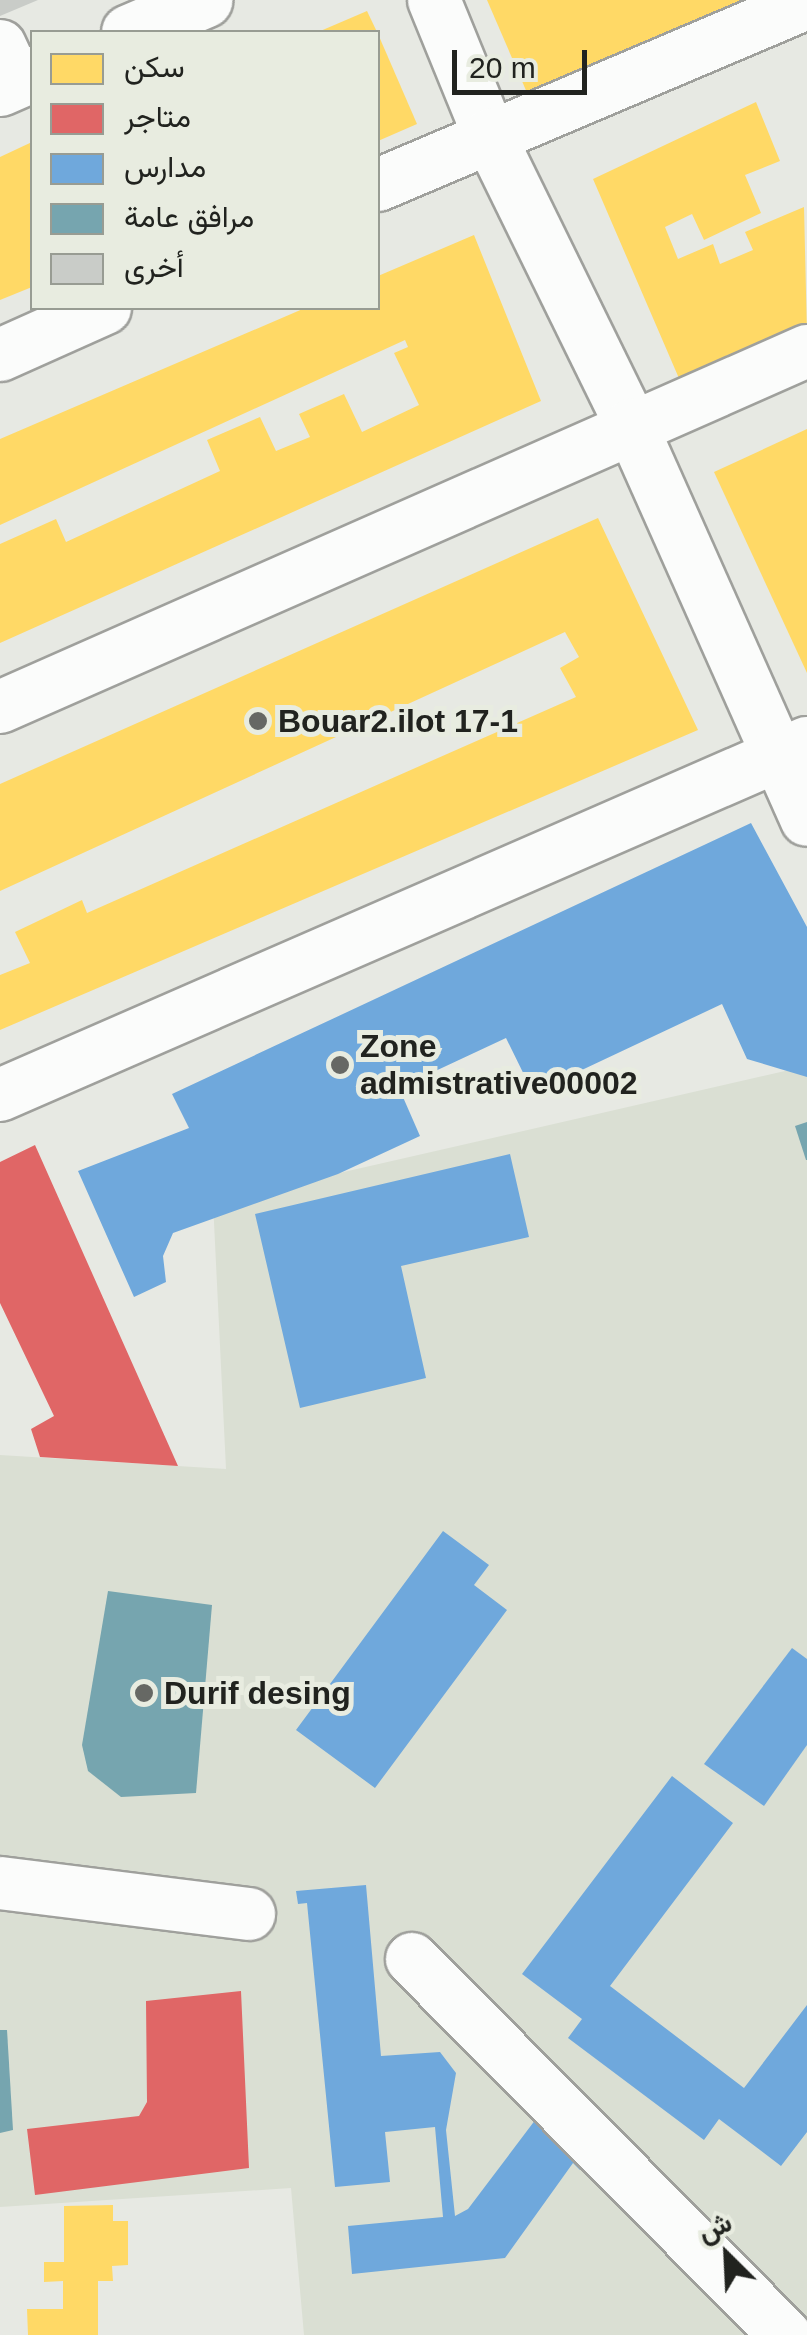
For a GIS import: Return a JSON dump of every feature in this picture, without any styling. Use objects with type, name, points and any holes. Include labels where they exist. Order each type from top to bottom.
[{"type":"street","points":[[134,30],[204,0]]},
{"type":"street","points":[[434,0],[489,135],[794,749],[807,820]]},
{"type":"street","points":[[380,184],[807,4]]},
{"type":"street","points":[[0,355],[101,310]]},
{"type":"street","points":[[0,708],[631,425],[807,351]]},
{"type":"street","points":[[0,1095],[794,749]]},
{"type":"street","points":[[0,1884],[250,1914]]},
{"type":"street","points":[[412,1959],[784,2335]]},
{"type":"shaded area","points":[[807,1066],[807,2335],[304,2335],[291,2188],[0,2207],[0,1455],[226,1469],[213,1202]]},
{"type":"building: سكن","points":[[487,0],[758,0],[531,102]]},
{"type":"building: سكن","points":[[367,11],[376,30],[323,30]]},
{"type":"building: سكن","points":[[380,39],[417,124],[380,140]]},
{"type":"building: سكن","points":[[756,102],[780,161],[745,175],[761,213],[704,240],[692,214],[665,227],[678,259],[713,244],[720,264],[753,250],[745,232],[804,207],[807,335],[681,383],[593,179]]},
{"type":"building: سكن","points":[[30,143],[30,288],[0,300],[0,157]]},
{"type":"building: سكن","points":[[474,235],[541,401],[0,643],[0,544],[56,519],[66,542],[220,471],[207,440],[260,417],[276,451],[310,437],[299,414],[344,394],[362,432],[419,405],[394,353],[408,347],[405,340],[0,525],[0,439],[300,310],[380,310],[380,275]]},
{"type":"building: سكن","points":[[807,429],[807,673],[714,472]]},
{"type":"building: سكن","points":[[598,518],[698,730],[0,1030],[0,975],[30,963],[15,932],[82,900],[87,913],[576,697],[560,668],[579,657],[565,632],[0,891],[0,784]]},
{"type":"building: سكن","points":[[113,2205],[113,2221],[128,2221],[128,2265],[112,2266],[113,2281],[98,2281],[98,2335],[28,2335],[27,2309],[63,2309],[63,2281],[44,2282],[44,2262],[64,2262],[64,2206]]},
{"type":"building: متاجر","points":[[35,1145],[178,1466],[40,1457],[31,1429],[54,1416],[0,1303],[0,1162]]},
{"type":"building: متاجر","points":[[241,1991],[249,2168],[35,2195],[27,2129],[139,2116],[147,2102],[146,2001]]},
{"type":"building: مدارس","name":"Zone admistrative00002","points":[[751,823],[807,927],[807,1077],[747,1059],[722,1004],[533,1093],[506,1038],[399,1088],[420,1136],[338,1174],[173,1233],[163,1256],[166,1282],[134,1297],[78,1171],[189,1128],[172,1094]]},
{"type":"building: مدارس","points":[[510,1154],[529,1237],[401,1266],[426,1378],[300,1408],[255,1214]]},
{"type":"building: مدارس","points":[[443,1531],[489,1565],[474,1585],[507,1610],[375,1788],[296,1730]]},
{"type":"building: مدارس","points":[[792,1648],[807,1659],[807,1745],[764,1806],[704,1764]]},
{"type":"building: مدارس","points":[[672,1776],[733,1823],[610,1986],[744,2088],[807,2005],[807,2132],[781,2166],[719,2119],[704,2140],[568,2038],[582,2019],[522,1974]]},
{"type":"building: مدارس","points":[[366,1885],[381,2056],[440,2052],[456,2073],[446,2130],[455,2216],[468,2209],[542,2111],[594,2153],[580,2170],[573,2163],[505,2258],[352,2274],[348,2226],[443,2217],[435,2127],[385,2132],[390,2182],[335,2187],[307,1903],[298,1904],[296,1891]]},
{"type":"building: مرافق عامة","points":[[807,1122],[807,1160],[806,1160],[795,1126]]},
{"type":"building: مرافق عامة","points":[[108,1591],[212,1605],[196,1793],[121,1797],[88,1771],[82,1745]]},
{"type":"building: مرافق عامة","points":[[0,2030],[7,2030],[13,2130],[0,2133]]},
{"type":"building: أخرى","points":[[0,0],[38,0],[0,16]]},
{"type":"place","name":"Bouar2.ilot 17-1","points":[[258,721]]},
{"type":"place","name":"Zone admistrative00002","points":[[340,1065]]},
{"type":"place","name":"Durif desing","points":[[144,1693]]}]
